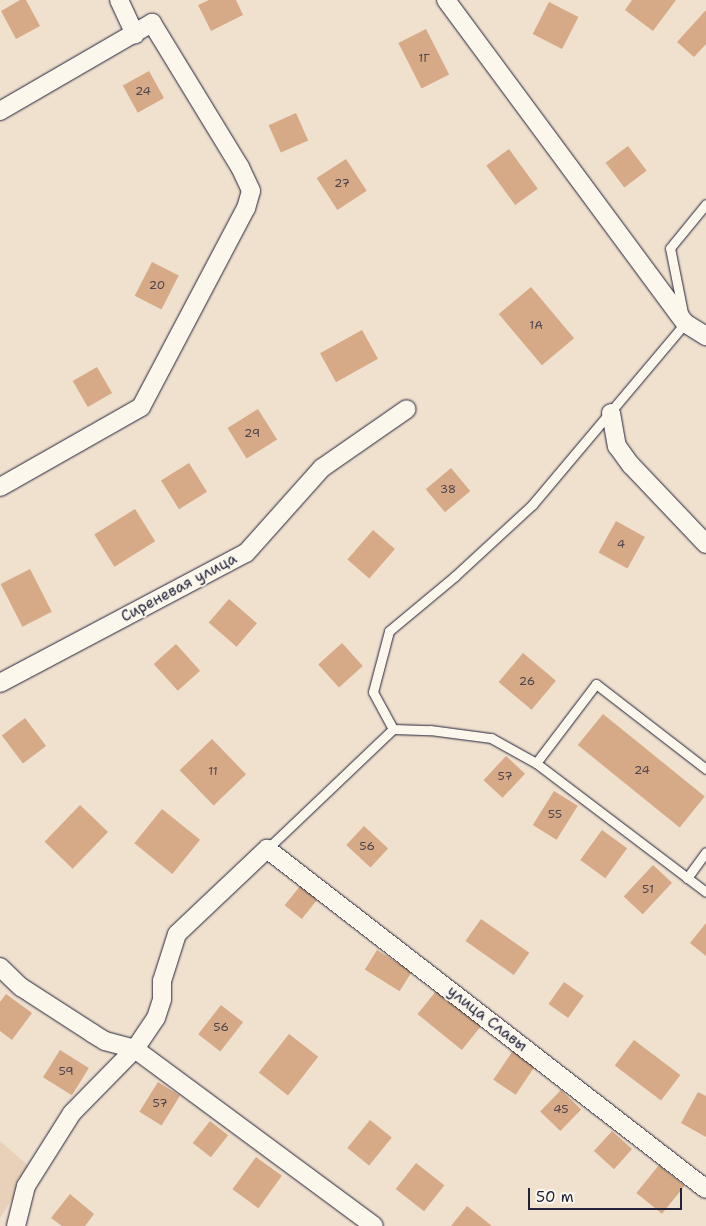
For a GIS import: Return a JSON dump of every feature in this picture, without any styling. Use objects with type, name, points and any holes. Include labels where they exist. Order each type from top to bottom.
[{"type":"street","points":[[119,0],[134,34]]},
{"type":"street","points":[[446,0],[685,323],[706,336]]},
{"type":"street","points":[[0,111],[152,23],[240,167],[251,191],[248,204],[141,407],[0,487]]},
{"type":"street","name":"Сиреневая улица","points":[[0,682],[246,553],[322,468],[407,409]]},
{"type":"street","points":[[611,413],[617,446],[631,465],[706,544]]},
{"type":"street","points":[[16,1226],[26,1186],[72,1113],[136,1049],[156,1018],[162,999],[162,982],[176,934],[267,849]]},
{"type":"street","name":"улица Славы","points":[[267,849],[706,1189]]},
{"type":"street","points":[[0,967],[21,987],[92,1034],[105,1041],[136,1049],[374,1226]]},
{"type":"lane","points":[[394,729],[373,692],[389,631],[455,576],[532,505],[685,323],[670,248],[706,204]]},
{"type":"lane","points":[[536,763],[596,684],[706,769]]},
{"type":"lane","points":[[267,849],[394,729],[430,730],[491,738],[536,763],[706,892]]},
{"type":"lane","points":[[687,878],[706,852]]},
{"type":"shaded area","points":[[0,1141],[32,1169],[0,1218]]},
{"type":"building","points":[[20,0],[26,0],[40,26],[16,39],[1,11]]},
{"type":"building","points":[[209,0],[236,0],[243,15],[211,31],[198,5]]},
{"type":"building","points":[[632,0],[676,0],[653,31],[625,10]]},
{"type":"building","points":[[549,2],[578,17],[562,49],[533,34]]},
{"type":"building","points":[[706,10],[706,44],[694,57],[677,42]]},
{"type":"building","points":[[426,29],[449,74],[422,89],[398,43]]},
{"type":"building","points":[[149,71],[164,98],[138,113],[123,86]]},
{"type":"building","points":[[296,113],[308,140],[281,153],[269,125]]},
{"type":"building","points":[[628,146],[647,171],[624,188],[606,163]]},
{"type":"building","points":[[509,149],[538,189],[515,205],[486,165]]},
{"type":"building","points":[[346,159],[367,191],[337,210],[317,178]]},
{"type":"building","points":[[152,262],[179,276],[161,309],[135,296]]},
{"type":"building","points":[[531,287],[574,338],[542,365],[499,314]]},
{"type":"building","points":[[362,330],[378,359],[336,382],[320,353]]},
{"type":"building","points":[[97,367],[112,393],[88,407],[73,381]]},
{"type":"building","points":[[258,409],[277,440],[247,459],[227,428]]},
{"type":"building","points":[[189,463],[207,492],[179,509],[161,480]]},
{"type":"building","points":[[451,468],[470,491],[445,512],[426,489]]},
{"type":"building","points":[[135,509],[155,541],[114,567],[94,534]]},
{"type":"building","points":[[616,521],[645,537],[627,568],[599,552]]},
{"type":"building","points":[[373,530],[395,549],[369,578],[347,559]]},
{"type":"building","points":[[30,569],[52,612],[22,627],[1,584]]},
{"type":"building","points":[[229,599],[257,623],[237,647],[209,622]]},
{"type":"building","points":[[342,643],[363,666],[339,687],[318,664]]},
{"type":"building","points":[[176,644],[200,671],[178,691],[154,664]]},
{"type":"building","points":[[523,653],[556,681],[532,710],[499,682]]},
{"type":"building","points":[[603,714],[705,796],[680,828],[578,745]]},
{"type":"building","points":[[25,718],[46,746],[23,763],[2,735]]},
{"type":"building","points":[[212,739],[246,774],[214,806],[180,770]]},
{"type":"building","points":[[506,756],[525,774],[503,798],[483,780]]},
{"type":"building","points":[[554,791],[578,806],[557,840],[533,825]]},
{"type":"building","points":[[80,805],[108,832],[73,869],[45,842]]},
{"type":"building","points":[[162,809],[200,840],[172,874],[134,843]]},
{"type":"building","points":[[364,826],[388,849],[370,868],[346,845]]},
{"type":"building","points":[[602,830],[627,848],[605,878],[580,860]]},
{"type":"building","points":[[653,865],[672,883],[643,914],[624,896]]},
{"type":"building","points":[[301,885],[318,899],[302,919],[285,905]]},
{"type":"building","points":[[481,919],[529,953],[514,975],[466,941]]},
{"type":"building","points":[[706,923],[706,956],[690,943]]},
{"type":"building","points":[[377,950],[412,972],[400,991],[365,970]]},
{"type":"building","points":[[564,982],[584,996],[568,1018],[549,1004]]},
{"type":"building","points":[[437,990],[481,1026],[462,1050],[417,1014]]},
{"type":"building","points":[[6,994],[32,1013],[12,1040],[0,1031],[0,1002]]},
{"type":"building","points":[[221,1005],[243,1022],[220,1051],[198,1034]]},
{"type":"building","points":[[289,1034],[318,1057],[288,1095],[259,1073]]},
{"type":"building","points":[[634,1040],[680,1075],[661,1100],[615,1066]]},
{"type":"building","points":[[514,1049],[536,1064],[516,1095],[493,1080]]},
{"type":"building","points":[[60,1050],[89,1068],[72,1095],[43,1077]]},
{"type":"building","points":[[158,1082],[180,1096],[162,1125],[139,1112]]},
{"type":"building","points":[[561,1090],[581,1109],[560,1131],[540,1112]]},
{"type":"building","points":[[698,1092],[706,1096],[706,1137],[681,1123]]},
{"type":"building","points":[[370,1120],[392,1138],[369,1166],[347,1148]]},
{"type":"building","points":[[210,1121],[228,1135],[211,1157],[193,1143]]},
{"type":"building","points":[[612,1131],[632,1149],[614,1169],[594,1151]]},
{"type":"building","points":[[256,1157],[282,1176],[258,1208],[232,1189]]},
{"type":"building","points":[[416,1163],[444,1185],[424,1211],[396,1189]]},
{"type":"building","points":[[659,1165],[685,1186],[662,1214],[636,1193]]},
{"type":"building","points":[[70,1194],[94,1214],[85,1226],[62,1226],[51,1218]]},
{"type":"building","points":[[467,1206],[492,1226],[451,1226]]}]
